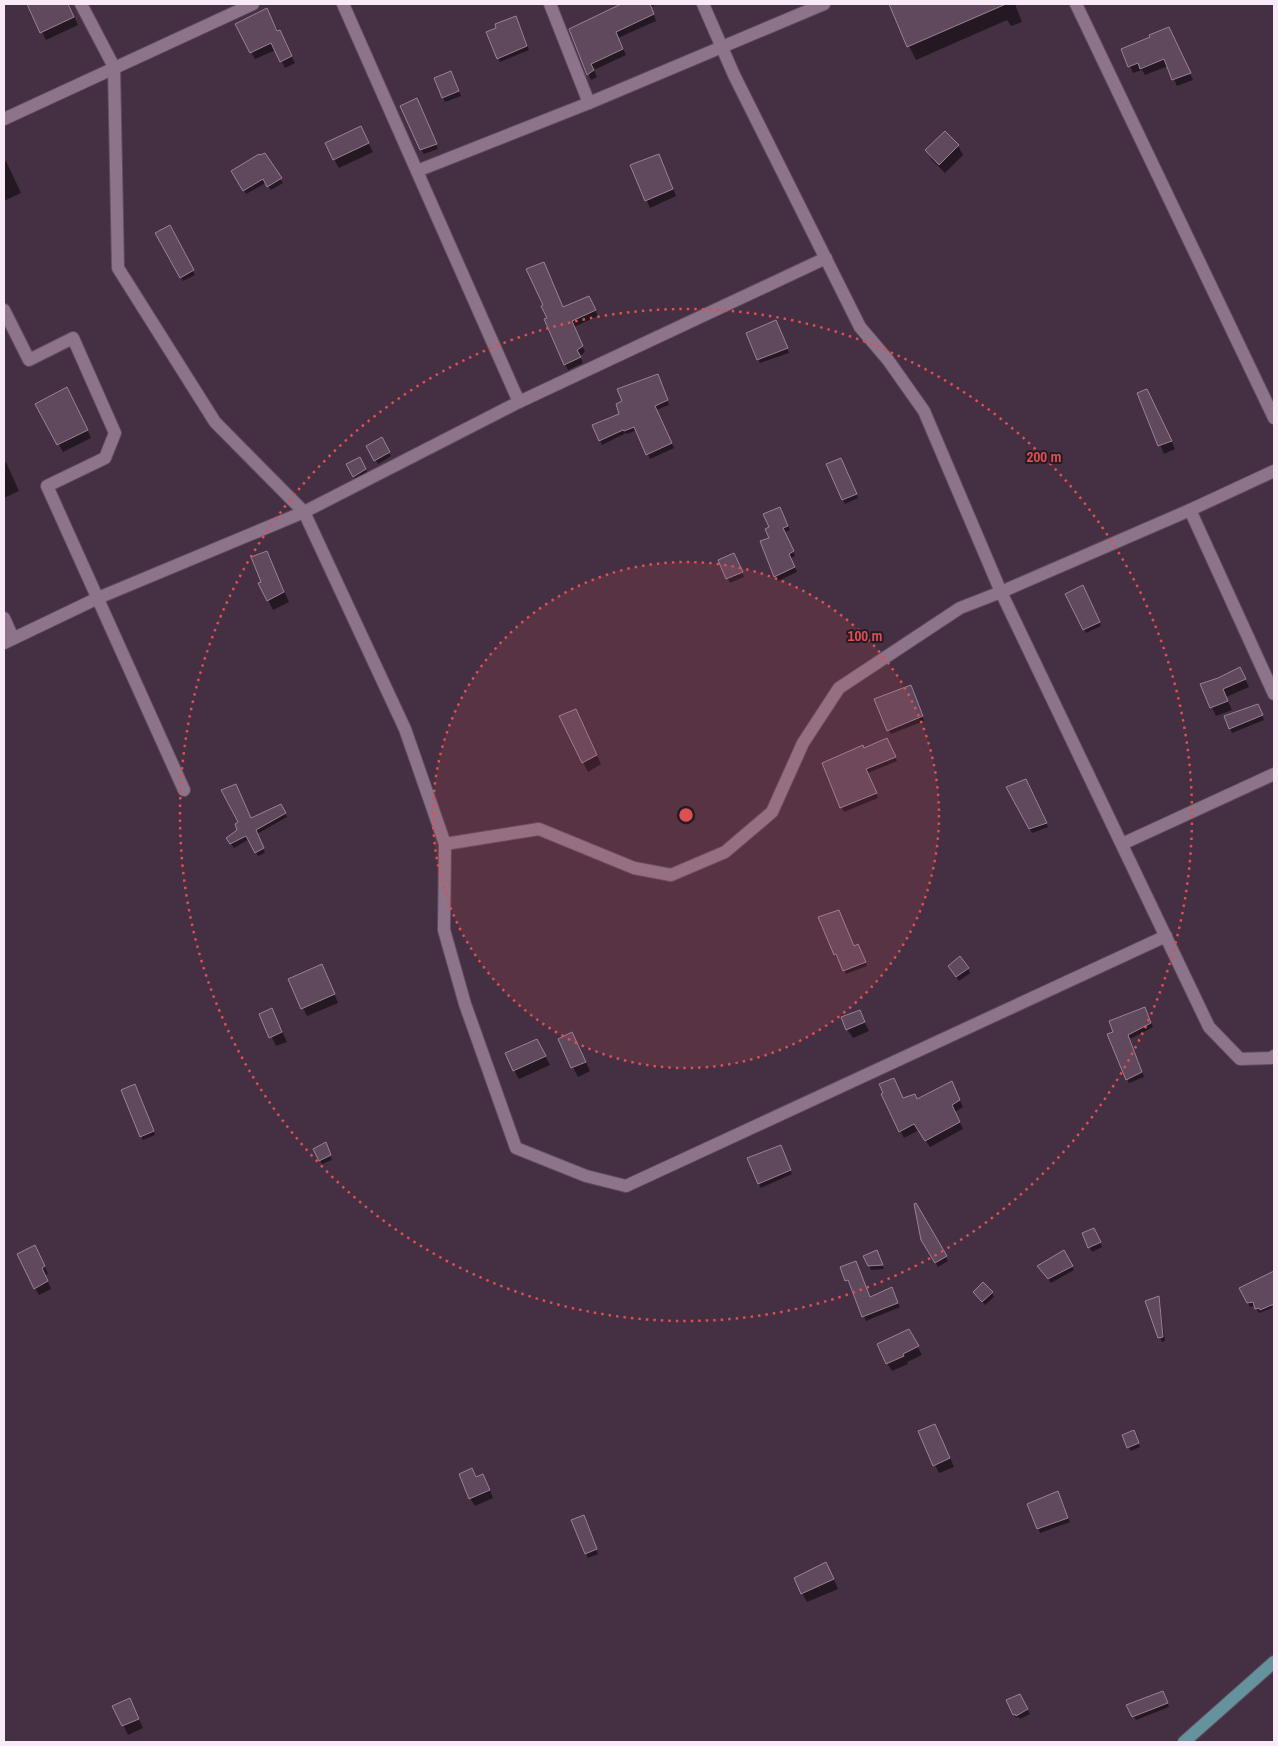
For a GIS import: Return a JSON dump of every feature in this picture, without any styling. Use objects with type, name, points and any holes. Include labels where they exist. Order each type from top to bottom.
[{"type":"street","points":[[81,4],[114,67],[118,268],[215,422],[304,512],[406,729],[445,844],[444,930],[465,1004],[516,1148],[586,1176],[626,1186],[1166,936]]},
{"type":"street","points":[[5,114],[253,4]]},
{"type":"street","points":[[343,4],[519,402]]},
{"type":"street","points":[[550,4],[589,102]]},
{"type":"street","points":[[703,4],[734,75],[860,327],[888,360],[924,411],[1001,592],[1209,1027],[1240,1059],[1271,1058],[1274,1056]]},
{"type":"street","points":[[416,171],[589,102],[824,4]]},
{"type":"street","points":[[1076,4],[1274,418]]},
{"type":"street","points":[[4,618],[9,641],[98,598],[304,512],[519,402],[826,258]]},
{"type":"street","points":[[4,310],[29,360],[73,338],[115,432],[105,458],[47,486],[184,790]]},
{"type":"street","points":[[445,844],[539,829],[634,868],[671,875],[724,852],[772,812],[803,743],[839,688],[960,608],[1190,510],[1274,471]]},
{"type":"street","points":[[1190,510],[1274,694]]},
{"type":"street","points":[[1122,844],[1274,774]]},
{"type":"street","points":[[1184,1742],[1274,1662]]},
{"type":"building","points":[[27,4],[68,4],[74,17],[40,33]]},
{"type":"building","points":[[621,4],[650,4],[654,14],[616,32],[623,49],[591,64],[594,70],[587,75],[569,29]]},
{"type":"building","points":[[889,4],[1006,4],[907,47]]},
{"type":"building","points":[[267,8],[277,31],[280,30],[292,56],[280,62],[271,43],[250,53],[235,24]]},
{"type":"building","points":[[516,16],[527,46],[497,59],[486,32],[496,28],[495,24]]},
{"type":"building","points":[[1169,27],[1191,73],[1172,80],[1164,59],[1140,69],[1138,63],[1128,67],[1121,49]]},
{"type":"building","points":[[451,71],[459,91],[442,98],[434,78]]},
{"type":"building","points":[[417,98],[437,144],[420,150],[400,106]]},
{"type":"building","points":[[361,126],[369,143],[333,160],[325,143]]},
{"type":"building","points":[[945,131],[959,145],[939,165],[925,150]]},
{"type":"building","points":[[265,153],[282,178],[267,187],[263,179],[243,191],[231,171],[259,154]]},
{"type":"building","points":[[659,154],[673,189],[645,201],[630,165]]},
{"type":"building","points":[[170,225],[194,270],[180,278],[155,233]]},
{"type":"building","points":[[544,262],[563,307],[589,296],[596,310],[572,321],[583,346],[577,350],[581,357],[564,365],[544,319],[547,318],[541,306],[543,305],[526,269]]},
{"type":"building","points":[[776,320],[788,348],[757,360],[746,333]]},
{"type":"building","points":[[658,374],[668,400],[655,406],[672,443],[646,455],[634,427],[599,441],[592,425],[619,414],[616,404],[622,401],[617,389]]},
{"type":"building","points":[[67,387],[88,430],[57,445],[35,404]]},
{"type":"building","points":[[1147,389],[1172,441],[1158,446],[1137,393]]},
{"type":"building","points":[[382,437],[390,452],[374,461],[366,446]]},
{"type":"building","points":[[360,457],[366,469],[353,477],[346,464]]},
{"type":"building","points":[[841,458],[857,494],[842,500],[826,464]]},
{"type":"building","points":[[780,507],[788,526],[783,528],[794,551],[789,554],[795,567],[774,577],[760,541],[769,538],[765,529],[769,527],[763,514]]},
{"type":"building","points":[[267,551],[284,592],[267,601],[258,583],[261,582],[251,557]]},
{"type":"building","points":[[734,553],[743,572],[726,579],[718,560]]},
{"type":"building","points":[[1083,585],[1100,622],[1083,630],[1065,594]]},
{"type":"building","points":[[1240,667],[1246,679],[1223,689],[1228,701],[1210,708],[1200,684],[1218,678]]},
{"type":"building","points":[[911,685],[923,716],[887,731],[874,699]]},
{"type":"building","points":[[1258,704],[1263,715],[1229,729],[1224,716]]},
{"type":"building","points":[[576,709],[597,755],[582,763],[559,716]]},
{"type":"building","points":[[887,738],[896,757],[866,769],[877,793],[840,808],[822,763],[863,745],[864,748]]},
{"type":"building","points":[[1026,779],[1047,823],[1029,829],[1006,787]]},
{"type":"building","points":[[236,784],[251,818],[281,804],[286,813],[256,830],[264,848],[255,853],[246,836],[230,844],[226,838],[237,830],[235,824],[238,822],[221,790]]},
{"type":"building","points":[[839,910],[854,946],[858,944],[866,962],[843,971],[818,917]]},
{"type":"building","points":[[960,956],[969,968],[956,977],[948,966]]},
{"type":"building","points":[[322,964],[335,994],[301,1009],[288,979]]},
{"type":"building","points":[[1145,1007],[1151,1023],[1128,1035],[1142,1072],[1126,1080],[1107,1034],[1113,1032],[1109,1021]]},
{"type":"building","points":[[272,1008],[282,1032],[269,1038],[259,1014]]},
{"type":"building","points":[[860,1010],[865,1022],[846,1030],[841,1017]]},
{"type":"building","points":[[572,1032],[586,1062],[571,1068],[558,1039]]},
{"type":"building","points":[[537,1039],[546,1056],[513,1071],[505,1053]]},
{"type":"building","points":[[894,1078],[903,1098],[915,1094],[917,1099],[952,1081],[960,1100],[952,1105],[960,1122],[925,1141],[914,1124],[899,1132],[881,1094],[883,1093],[879,1084]]},
{"type":"building","points":[[135,1084],[154,1131],[140,1137],[121,1090]]},
{"type":"building","points":[[326,1142],[331,1155],[319,1161],[313,1149]]},
{"type":"building","points":[[781,1145],[791,1170],[758,1184],[747,1158]]},
{"type":"building","points":[[916,1203],[947,1256],[935,1263],[921,1240],[914,1204]]},
{"type":"building","points":[[1094,1228],[1101,1242],[1088,1248],[1082,1233]]},
{"type":"building","points":[[35,1245],[45,1266],[42,1268],[48,1281],[34,1289],[17,1254]]},
{"type":"building","points":[[877,1250],[883,1265],[868,1266],[863,1256]]},
{"type":"building","points":[[1064,1250],[1073,1266],[1048,1279],[1037,1266]]},
{"type":"building","points":[[856,1261],[870,1297],[892,1287],[898,1303],[862,1317],[848,1280],[845,1281],[840,1267]]},
{"type":"building","points":[[1274,1271],[1274,1304],[1260,1310],[1259,1308],[1255,1309],[1253,1302],[1247,1303],[1239,1288]]},
{"type":"building","points":[[983,1282],[993,1292],[982,1302],[973,1292]]},
{"type":"building","points":[[1159,1296],[1163,1337],[1158,1338],[1145,1301]]},
{"type":"building","points":[[909,1329],[919,1346],[903,1354],[904,1356],[886,1364],[877,1344]]},
{"type":"building","points":[[935,1424],[950,1458],[933,1466],[918,1431]]},
{"type":"building","points":[[1134,1430],[1139,1443],[1127,1448],[1122,1435]]},
{"type":"building","points":[[472,1468],[476,1477],[483,1474],[490,1490],[469,1499],[459,1474]]},
{"type":"building","points":[[1058,1491],[1068,1518],[1037,1529],[1027,1504]]},
{"type":"building","points":[[584,1515],[597,1549],[585,1554],[571,1520]]},
{"type":"building","points":[[826,1562],[834,1579],[801,1594],[794,1578]]},
{"type":"building","points":[[1163,1691],[1168,1703],[1132,1717],[1126,1705]]},
{"type":"building","points":[[1020,1694],[1028,1709],[1016,1716],[1015,1714],[1013,1715],[1006,1700]]},
{"type":"building","points":[[130,1698],[139,1719],[122,1726],[112,1706]]}]
